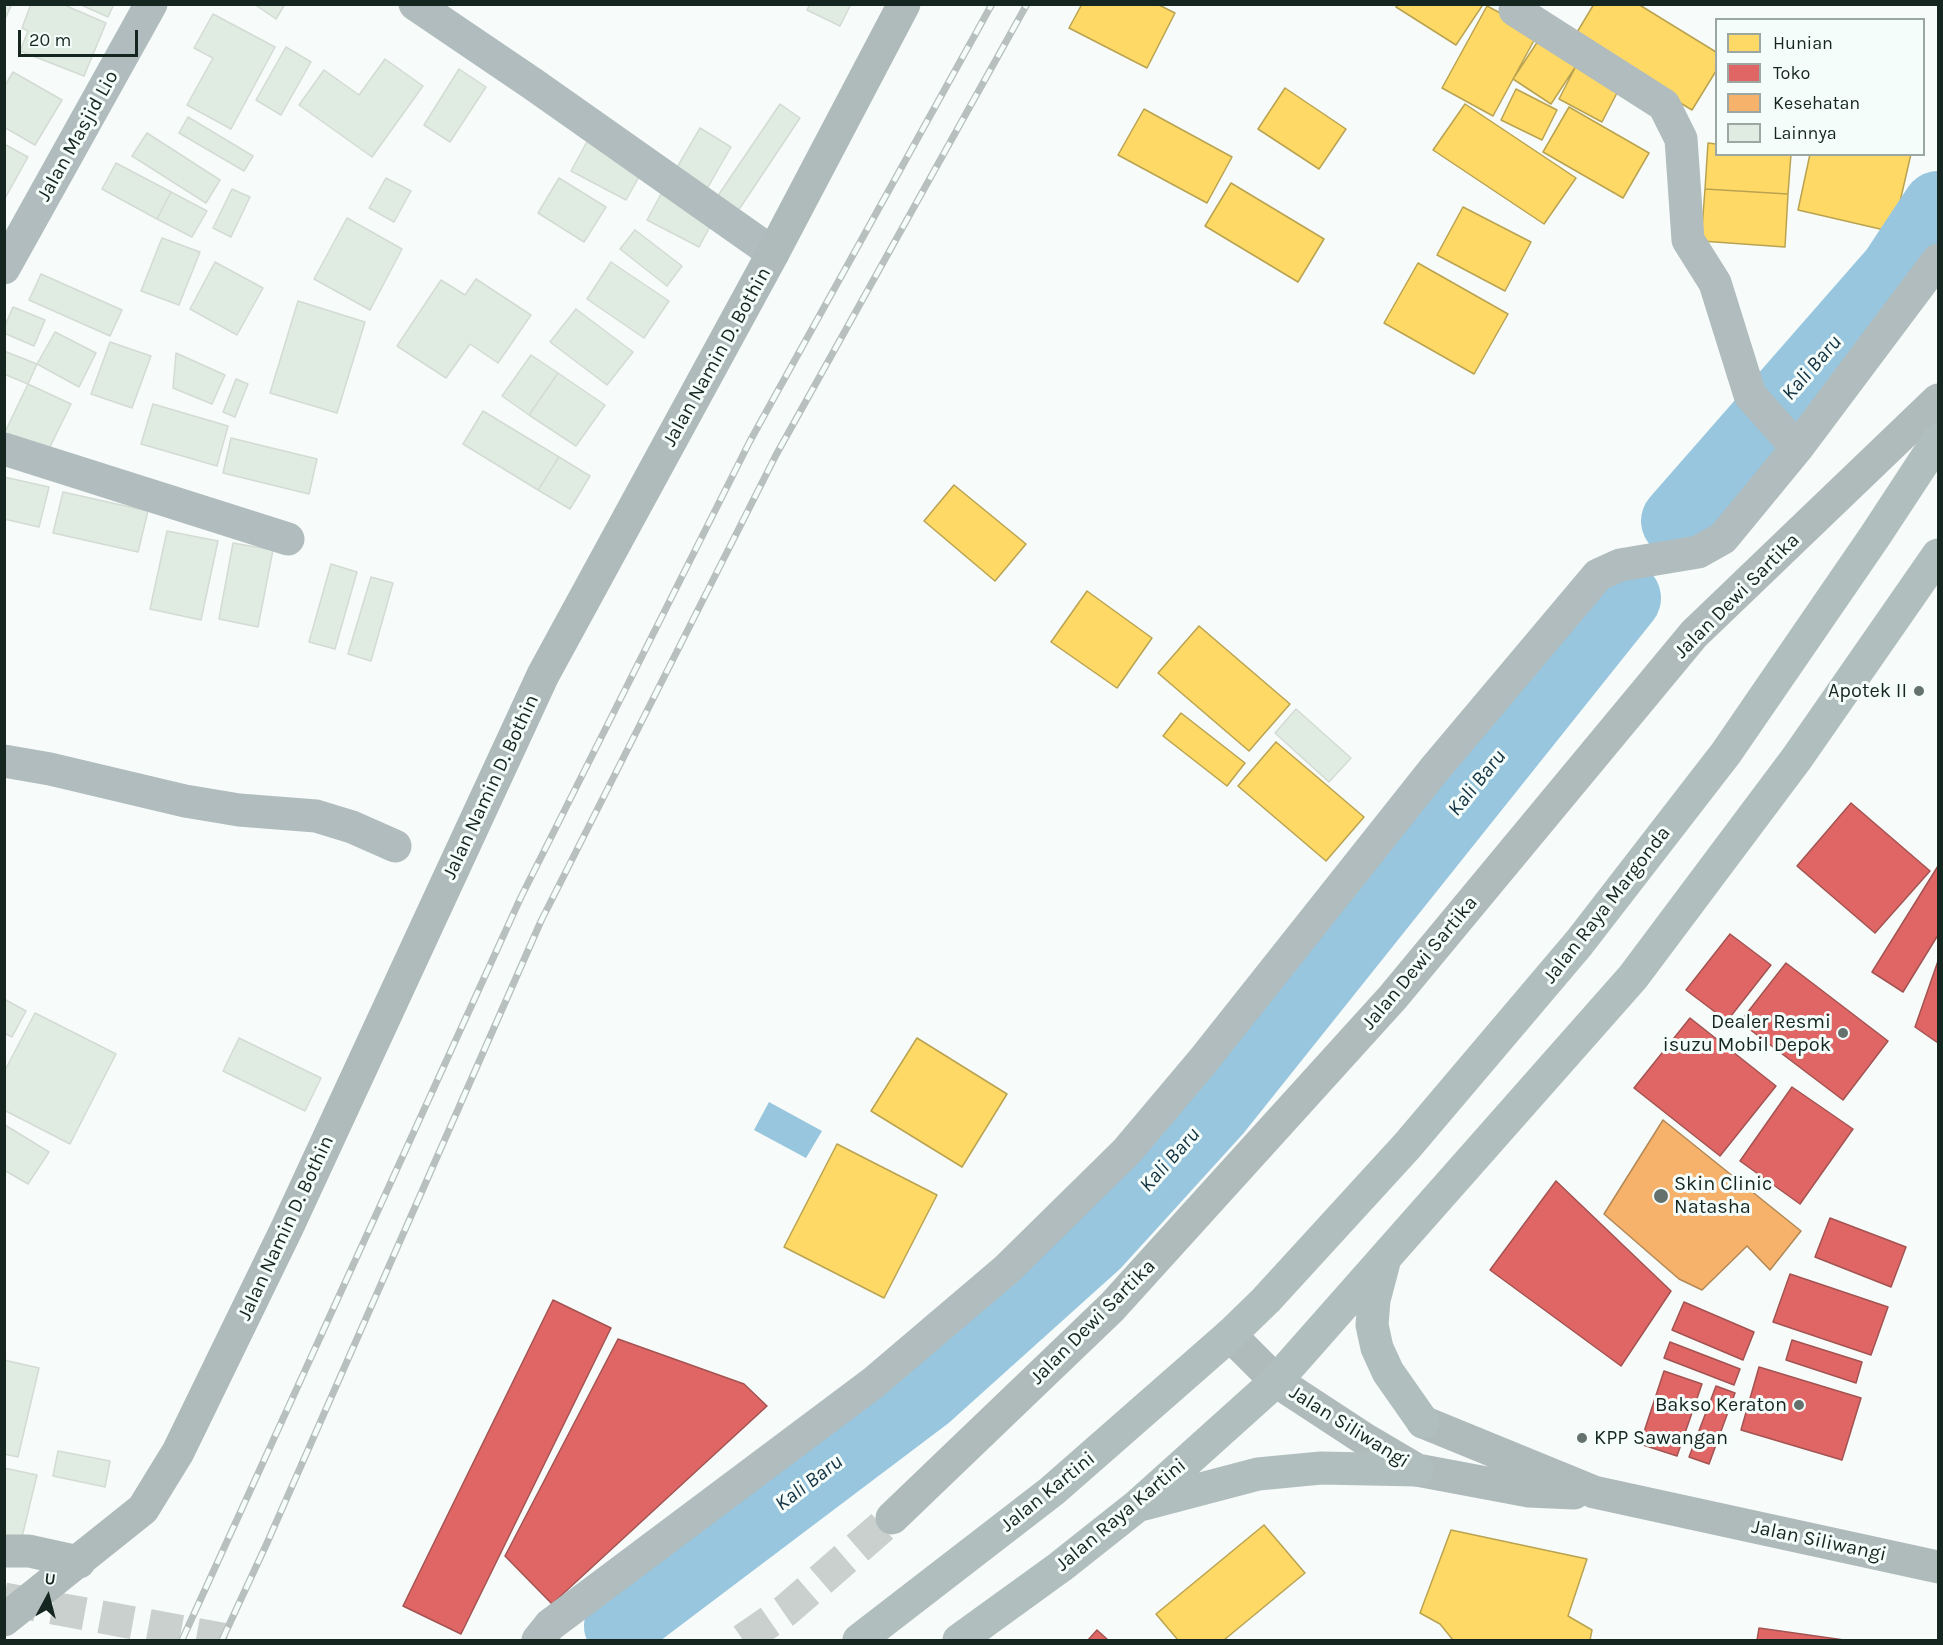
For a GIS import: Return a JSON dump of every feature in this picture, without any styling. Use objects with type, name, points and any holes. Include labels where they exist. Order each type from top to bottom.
[{"type":"main road","name":"Jalan Namin D. Bothin","points":[[79,1562],[143,1509],[178,1452],[297,1207],[543,675],[773,254],[904,4]]},
{"type":"main road","name":"Jalan Dewi Sartika","points":[[892,1518],[1112,1307],[1393,997],[1694,634],[1938,400]]},
{"type":"main road","name":"Jalan Raya Margonda","points":[[1230,1335],[1266,1300],[1407,1146],[1579,943],[1726,753],[1938,440]]},
{"type":"main road","points":[[1276,1381],[1633,977],[1797,758],[1938,555]]},
{"type":"main road","name":"Jalan Siliwangi","points":[[1384,1261],[1374,1300],[1372,1325],[1377,1348],[1388,1372],[1423,1422],[1594,1492],[1938,1567]]},
{"type":"main road","name":"Jalan Siliwangi","points":[[1230,1335],[1276,1381],[1366,1440],[1417,1470],[1529,1491],[1561,1494],[1594,1492]]},
{"type":"main road","name":"Jalan Kartini","points":[[860,1641],[1052,1491],[1230,1335]]},
{"type":"main road","name":"Jalan Raya Kartini","points":[[959,1641],[1060,1567],[1137,1506],[1276,1381]]},
{"type":"main road","points":[[1137,1506],[1258,1474],[1321,1468],[1417,1470]]},
{"type":"main road","points":[[4,1551],[29,1551],[79,1562]]},
{"type":"main road","points":[[4,1620],[79,1562]]},
{"type":"street","name":"Jalan Masjid Lio","points":[[4,268],[152,4]]},
{"type":"street","points":[[415,4],[533,84],[773,254]]},
{"type":"street","points":[[1515,10],[1664,105],[1681,139],[1688,240],[1715,283],[1750,395],[1797,448]]},
{"type":"street","points":[[538,1641],[550,1625],[873,1383],[1007,1269],[1127,1151],[1210,1053],[1433,771],[1598,575],[1620,565],[1698,552],[1723,538],[1797,448],[1938,260]]},
{"type":"street","points":[[4,449],[288,539]]},
{"type":"street","points":[[4,761],[185,801],[239,810],[316,816],[352,827],[395,846]]},
{"type":"water","points":[[769,1102],[822,1131],[806,1158],[754,1130]]},
{"type":"building: Hunian","points":[[1082,4],[1157,4],[1175,13],[1147,68],[1069,28]]},
{"type":"building: Hunian","points":[[1398,4],[1480,4],[1482,6],[1456,45],[1396,7]]},
{"type":"building: Hunian","points":[[1594,4],[1638,4],[1715,51],[1715,73],[1692,110],[1573,39]]},
{"type":"building: Hunian","points":[[1487,6],[1538,33],[1493,116],[1442,88]]},
{"type":"building: Hunian","points":[[1538,41],[1576,66],[1551,104],[1513,79]]},
{"type":"building: Hunian","points":[[1576,66],[1619,89],[1602,122],[1559,99]]},
{"type":"building: Hunian","points":[[1285,88],[1346,129],[1319,169],[1258,129]]},
{"type":"building: Hunian","points":[[1516,89],[1557,110],[1542,140],[1501,120]]},
{"type":"building: Hunian","points":[[1465,104],[1576,178],[1544,224],[1433,150]]},
{"type":"building: Hunian","points":[[1569,107],[1649,153],[1623,198],[1543,152]]},
{"type":"building: Hunian","points":[[1144,109],[1232,157],[1207,203],[1118,155]]},
{"type":"building: Hunian","points":[[1708,143],[1715,144],[1715,156],[1791,156],[1788,194],[1705,189]]},
{"type":"building: Hunian","points":[[1810,156],[1911,156],[1893,232],[1798,210]]},
{"type":"building: Hunian","points":[[1231,183],[1324,239],[1298,282],[1205,226]]},
{"type":"building: Hunian","points":[[1705,189],[1788,194],[1785,247],[1701,241]]},
{"type":"building: Hunian","points":[[1463,207],[1531,242],[1505,291],[1437,255]]},
{"type":"building: Hunian","points":[[1418,263],[1508,314],[1474,374],[1384,323]]},
{"type":"building: Hunian","points":[[954,485],[1026,544],[995,581],[924,521]]},
{"type":"building: Hunian","points":[[1087,591],[1152,638],[1117,688],[1051,642]]},
{"type":"building: Hunian","points":[[1199,626],[1290,704],[1249,751],[1158,673]]},
{"type":"building: Hunian","points":[[1181,713],[1245,763],[1227,786],[1163,736]]},
{"type":"building: Hunian","points":[[1276,742],[1364,817],[1326,861],[1238,786]]},
{"type":"building: Hunian","points":[[917,1038],[1007,1094],[962,1167],[871,1111]]},
{"type":"building: Hunian","points":[[837,1144],[937,1195],[884,1298],[784,1247]]},
{"type":"building: Hunian","points":[[1264,1525],[1305,1573],[1224,1640],[1178,1640],[1156,1614]]},
{"type":"building: Hunian","points":[[1451,1530],[1587,1559],[1568,1616],[1592,1630],[1590,1640],[1453,1640],[1440,1624],[1420,1613]]},
{"type":"building: Toko","points":[[1851,803],[1930,871],[1875,933],[1797,866]]},
{"type":"building: Toko","points":[[1938,866],[1938,935],[1903,992],[1872,972]]},
{"type":"building: Toko","points":[[1730,934],[1771,965],[1727,1021],[1686,990]]},
{"type":"building: Toko","points":[[1938,961],[1938,1043],[1915,1027]]},
{"type":"building: Toko","points":[[1786,963],[1888,1041],[1843,1100],[1740,1022]]},
{"type":"building: Toko","points":[[1690,1018],[1776,1086],[1720,1156],[1634,1088]]},
{"type":"building: Toko","points":[[1792,1087],[1853,1129],[1800,1204],[1740,1161]]},
{"type":"building: Toko","points":[[1556,1181],[1671,1291],[1621,1366],[1490,1270]]},
{"type":"building: Toko","points":[[1830,1218],[1906,1247],[1891,1287],[1815,1257]]},
{"type":"building: Toko","points":[[1790,1274],[1888,1307],[1871,1355],[1773,1322]]},
{"type":"building: Toko","points":[[553,1300],[611,1328],[461,1634],[403,1606]]},
{"type":"building: Toko","points":[[1684,1302],[1754,1332],[1743,1360],[1672,1330]]},
{"type":"building: Toko","points":[[618,1339],[744,1384],[767,1406],[552,1604],[505,1556]]},
{"type":"building: Toko","points":[[1792,1340],[1862,1362],[1856,1383],[1786,1360]]},
{"type":"building: Toko","points":[[1670,1342],[1740,1369],[1734,1385],[1664,1358]]},
{"type":"building: Toko","points":[[1759,1367],[1861,1398],[1842,1460],[1741,1430]]},
{"type":"building: Toko","points":[[1664,1371],[1702,1384],[1677,1456],[1640,1444]]},
{"type":"building: Toko","points":[[1716,1386],[1735,1393],[1709,1464],[1689,1457]]},
{"type":"building: Toko","points":[[1759,1628],[1844,1640],[1757,1640]]},
{"type":"building: Toko","points":[[1097,1630],[1108,1640],[1088,1640]]},
{"type":"building: Kesehatan","points":[[1663,1120],[1801,1231],[1770,1270],[1747,1246],[1702,1290],[1679,1279],[1604,1214]]},
{"type":"building: Lainnya","points":[[4,4],[12,4],[4,21]]},
{"type":"building: Lainnya","points":[[31,4],[62,4],[106,23],[84,76],[20,51],[28,31],[22,28]]},
{"type":"building: Lainnya","points":[[79,4],[114,4],[108,17]]},
{"type":"building: Lainnya","points":[[254,4],[285,4],[276,19]]},
{"type":"building: Lainnya","points":[[810,4],[851,4],[840,26],[807,10]]},
{"type":"building: Lainnya","points":[[213,14],[275,47],[231,129],[187,105],[213,58],[194,48]]},
{"type":"building: Lainnya","points":[[286,47],[311,62],[281,115],[256,100]]},
{"type":"building: Lainnya","points":[[385,59],[423,86],[372,157],[299,105],[324,70],[359,95]]},
{"type":"building: Lainnya","points":[[459,69],[486,87],[450,142],[424,125]]},
{"type":"building: Lainnya","points":[[13,72],[62,100],[35,145],[4,127],[4,87]]},
{"type":"building: Lainnya","points":[[780,104],[800,118],[732,220],[711,206]]},
{"type":"building: Lainnya","points":[[188,117],[253,156],[244,171],[179,133]]},
{"type":"building: Lainnya","points":[[700,128],[731,147],[704,194],[672,176]]},
{"type":"building: Lainnya","points":[[147,133],[220,180],[206,203],[132,156]]},
{"type":"building: Lainnya","points":[[589,138],[644,168],[626,200],[571,171]]},
{"type":"building: Lainnya","points":[[4,144],[28,157],[4,200]]},
{"type":"building: Lainnya","points":[[116,163],[171,192],[157,219],[102,189]]},
{"type":"building: Lainnya","points":[[386,178],[411,191],[394,222],[369,208]]},
{"type":"building: Lainnya","points":[[559,178],[606,207],[584,242],[538,213]]},
{"type":"building: Lainnya","points":[[232,189],[250,197],[231,237],[213,228]]},
{"type":"building: Lainnya","points":[[171,192],[207,211],[192,237],[157,219]]},
{"type":"building: Lainnya","points":[[661,194],[713,221],[699,247],[647,220]]},
{"type":"building: Lainnya","points":[[347,218],[402,249],[370,310],[314,279]]},
{"type":"building: Lainnya","points":[[635,230],[682,266],[667,286],[620,249]]},
{"type":"building: Lainnya","points":[[162,238],[200,252],[179,305],[141,291]]},
{"type":"building: Lainnya","points":[[215,262],[263,288],[237,335],[190,309]]},
{"type":"building: Lainnya","points":[[611,262],[669,301],[644,338],[587,299]]},
{"type":"building: Lainnya","points":[[41,274],[122,310],[110,336],[29,300]]},
{"type":"building: Lainnya","points":[[476,279],[531,315],[498,363],[470,344],[446,378],[397,346],[441,280],[465,295]]},
{"type":"building: Lainnya","points":[[298,301],[365,322],[337,413],[270,393]]},
{"type":"building: Lainnya","points":[[13,307],[45,320],[34,346],[4,333]]},
{"type":"building: Lainnya","points":[[576,309],[633,352],[607,385],[550,342]]},
{"type":"building: Lainnya","points":[[55,332],[96,353],[79,387],[37,364]]},
{"type":"building: Lainnya","points":[[110,342],[151,356],[132,408],[91,394]]},
{"type":"building: Lainnya","points":[[4,351],[37,364],[28,384],[4,374]]},
{"type":"building: Lainnya","points":[[176,353],[225,375],[212,404],[173,388]]},
{"type":"building: Lainnya","points":[[531,355],[558,373],[529,415],[502,396]]},
{"type":"building: Lainnya","points":[[558,373],[605,405],[576,446],[529,415]]},
{"type":"building: Lainnya","points":[[236,379],[248,384],[235,417],[223,412]]},
{"type":"building: Lainnya","points":[[28,384],[71,404],[46,455],[4,434]]},
{"type":"building: Lainnya","points":[[153,404],[228,426],[217,466],[141,444]]},
{"type":"building: Lainnya","points":[[483,411],[559,457],[538,490],[463,444]]},
{"type":"building: Lainnya","points":[[231,438],[317,459],[309,494],[223,473]]},
{"type":"building: Lainnya","points":[[559,457],[590,476],[570,509],[538,490]]},
{"type":"building: Lainnya","points":[[4,477],[49,487],[39,527],[4,519]]},
{"type":"building: Lainnya","points":[[63,492],[148,511],[138,552],[53,533]]},
{"type":"building: Lainnya","points":[[167,531],[218,541],[201,620],[150,609]]},
{"type":"building: Lainnya","points":[[233,543],[273,550],[258,627],[219,619]]},
{"type":"building: Lainnya","points":[[331,564],[357,572],[335,649],[309,642]]},
{"type":"building: Lainnya","points":[[371,577],[393,583],[371,661],[348,654]]},
{"type":"building: Lainnya","points":[[1296,709],[1351,758],[1329,782],[1275,733]]},
{"type":"building: Lainnya","points":[[4,999],[26,1011],[12,1037],[4,1033]]},
{"type":"building: Lainnya","points":[[35,1013],[116,1054],[70,1144],[4,1110],[4,1072]]},
{"type":"building: Lainnya","points":[[239,1038],[321,1078],[305,1111],[223,1071]]},
{"type":"building: Lainnya","points":[[5,1125],[49,1152],[28,1184],[4,1170]]},
{"type":"building: Lainnya","points":[[4,1360],[39,1368],[18,1457],[4,1454]]},
{"type":"building: Lainnya","points":[[58,1451],[110,1461],[105,1487],[53,1476]]},
{"type":"building: Lainnya","points":[[4,1468],[37,1475],[22,1537],[4,1535]]},
{"type":"waterway","name":"Kali Baru","points":[[1677,521],[1895,272],[1938,207]]},
{"type":"waterway","name":"Kali Baru","points":[[620,1626],[926,1395],[1095,1243],[1216,1110],[1625,598]]},
{"type":"tunnel","points":[[743,1640],[785,1611],[892,1518]]},
{"type":"tunnel","points":[[4,1599],[227,1640]]},
{"type":"railway","points":[[182,1640],[521,897],[750,441],[992,4]]},
{"type":"railway","points":[[222,1640],[541,921],[776,455],[1027,4]]},
{"type":"place","name":"Apotek II","points":[[1919,691]]},
{"type":"place","name":"Dealer Resmi isuzu Mobil Depok","points":[[1843,1033]]},
{"type":"place","name":"Skin Clinic Natasha","points":[[1661,1196]]},
{"type":"place","name":"Bakso Keraton","points":[[1799,1405]]},
{"type":"place","name":"KPP Sawangan","points":[[1582,1438]]}]
